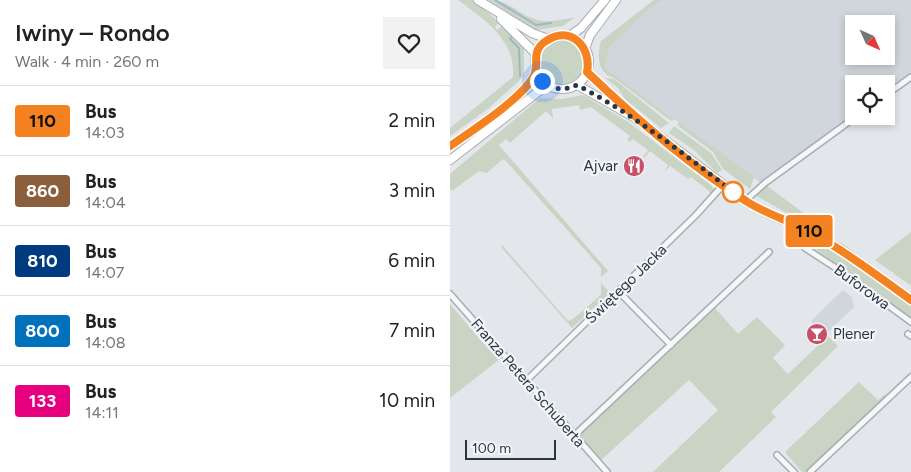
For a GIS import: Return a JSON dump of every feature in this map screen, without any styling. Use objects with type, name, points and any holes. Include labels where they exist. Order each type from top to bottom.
[{"type":"main road","points":[[478,0],[534,35],[548,39]]},
{"type":"main road","points":[[450,146],[499,110],[527,85],[536,72],[536,54],[548,39],[555,36],[569,36],[581,28],[605,0]]},
{"type":"main road","points":[[536,72],[547,86],[562,90],[577,85],[587,72],[589,64],[585,49],[590,35],[616,0]]},
{"type":"main road","points":[[493,11],[536,54]]},
{"type":"main road","points":[[569,36],[585,49]]},
{"type":"main road","name":"Buforowa","points":[[587,72],[637,119],[745,201],[771,215],[812,232],[842,250],[911,300]]},
{"type":"main road","name":"Buforowa","points":[[577,85],[637,119]]},
{"type":"main road","points":[[450,160],[547,86]]},
{"type":"street","points":[[895,89],[911,77]]},
{"type":"street","points":[[745,201],[845,125]]},
{"type":"street","name":"Świętego Jacka","points":[[526,381],[709,202],[723,184]]},
{"type":"street","name":"Buforowa","points":[[812,232],[805,237],[805,248],[848,276],[911,322]]},
{"type":"street","points":[[578,432],[769,252]]},
{"type":"street","points":[[618,291],[671,345]]},
{"type":"street","name":"Franza Petera Schuberta","points":[[450,294],[607,472]]},
{"type":"street","points":[[810,472],[911,377]]},
{"type":"street","points":[[777,455],[794,472]]},
{"type":"shaded area","points":[[663,0],[911,0],[911,72],[895,84],[895,75],[845,75],[845,121],[761,183],[605,68],[609,48],[649,9]]},
{"type":"shaded area","points":[[843,290],[852,297],[854,307],[824,336],[811,321]]},
{"type":"green space","points":[[458,0],[473,0],[499,22],[495,27],[497,30],[503,25],[524,46],[524,76],[489,108],[450,136],[450,128],[513,77],[513,64],[509,52],[497,32]]},
{"type":"green space","points":[[488,0],[504,3],[528,16],[543,21],[575,17],[563,26],[536,30]]},
{"type":"green space","points":[[654,0],[663,0],[649,9],[609,48],[605,68],[674,119],[671,121],[614,78],[608,76],[601,68],[599,58],[601,41]]},
{"type":"green space","points":[[558,40],[566,40],[578,46],[584,62],[578,78],[566,84],[558,84],[546,78],[540,66],[540,58],[546,46]]},
{"type":"green space","points":[[605,78],[614,79],[669,123],[661,128],[625,99],[618,88]]},
{"type":"green space","points":[[583,95],[628,122],[711,185],[714,190],[710,195],[709,191],[691,177],[688,179],[670,166],[664,172],[668,165],[650,151],[644,158],[648,150],[633,139],[630,142],[627,140],[630,136],[591,107],[580,110],[579,105],[552,109],[553,118],[546,111],[510,143],[506,139],[499,145],[608,271],[601,277],[601,268],[503,159],[487,173],[479,171],[452,191],[450,188],[450,174],[540,98],[562,99]]},
{"type":"green space","points":[[679,122],[754,177],[750,189],[723,169],[713,152],[677,125]]},
{"type":"green space","points":[[674,126],[711,153],[722,170],[717,173],[694,150],[669,133]]},
{"type":"green space","points":[[767,186],[806,216],[785,212],[755,195]]},
{"type":"green space","points":[[911,232],[911,285],[910,285],[875,260]]},
{"type":"green space","points":[[809,237],[847,259],[911,305],[911,317],[811,246],[807,242]]},
{"type":"green space","points":[[502,245],[568,321],[573,319],[601,295],[601,283],[610,293],[572,328],[501,247]]},
{"type":"green space","points":[[450,304],[481,341],[500,359],[450,398]]},
{"type":"green space","points":[[715,308],[738,334],[757,317],[785,345],[773,358],[788,374],[828,336],[838,346],[771,412],[776,417],[719,472],[653,472],[718,410],[689,380],[601,460],[579,436]]},
{"type":"green space","points":[[859,382],[878,400],[885,394],[886,397],[806,472],[802,472],[785,452]]},
{"type":"waterway","points":[[495,0],[536,25],[551,23]]},
{"type":"waterway","points":[[511,37],[510,39],[519,48],[520,76]]},
{"type":"bus line","name":"110","points":[[450,146],[499,110],[527,85],[536,72],[534,61],[543,43],[555,36],[569,36],[585,49],[589,64],[587,72],[637,119],[656,134],[745,201],[783,221],[812,232],[842,250],[911,300]]},
{"type":"place","name":"Ajvar","points":[[634,166]]},
{"type":"place","name":"Plener","points":[[817,334]]},
{"type":"route","points":[[542,81],[547,86],[562,90],[577,85],[611,103],[637,119],[736,194],[733,192]]}]
